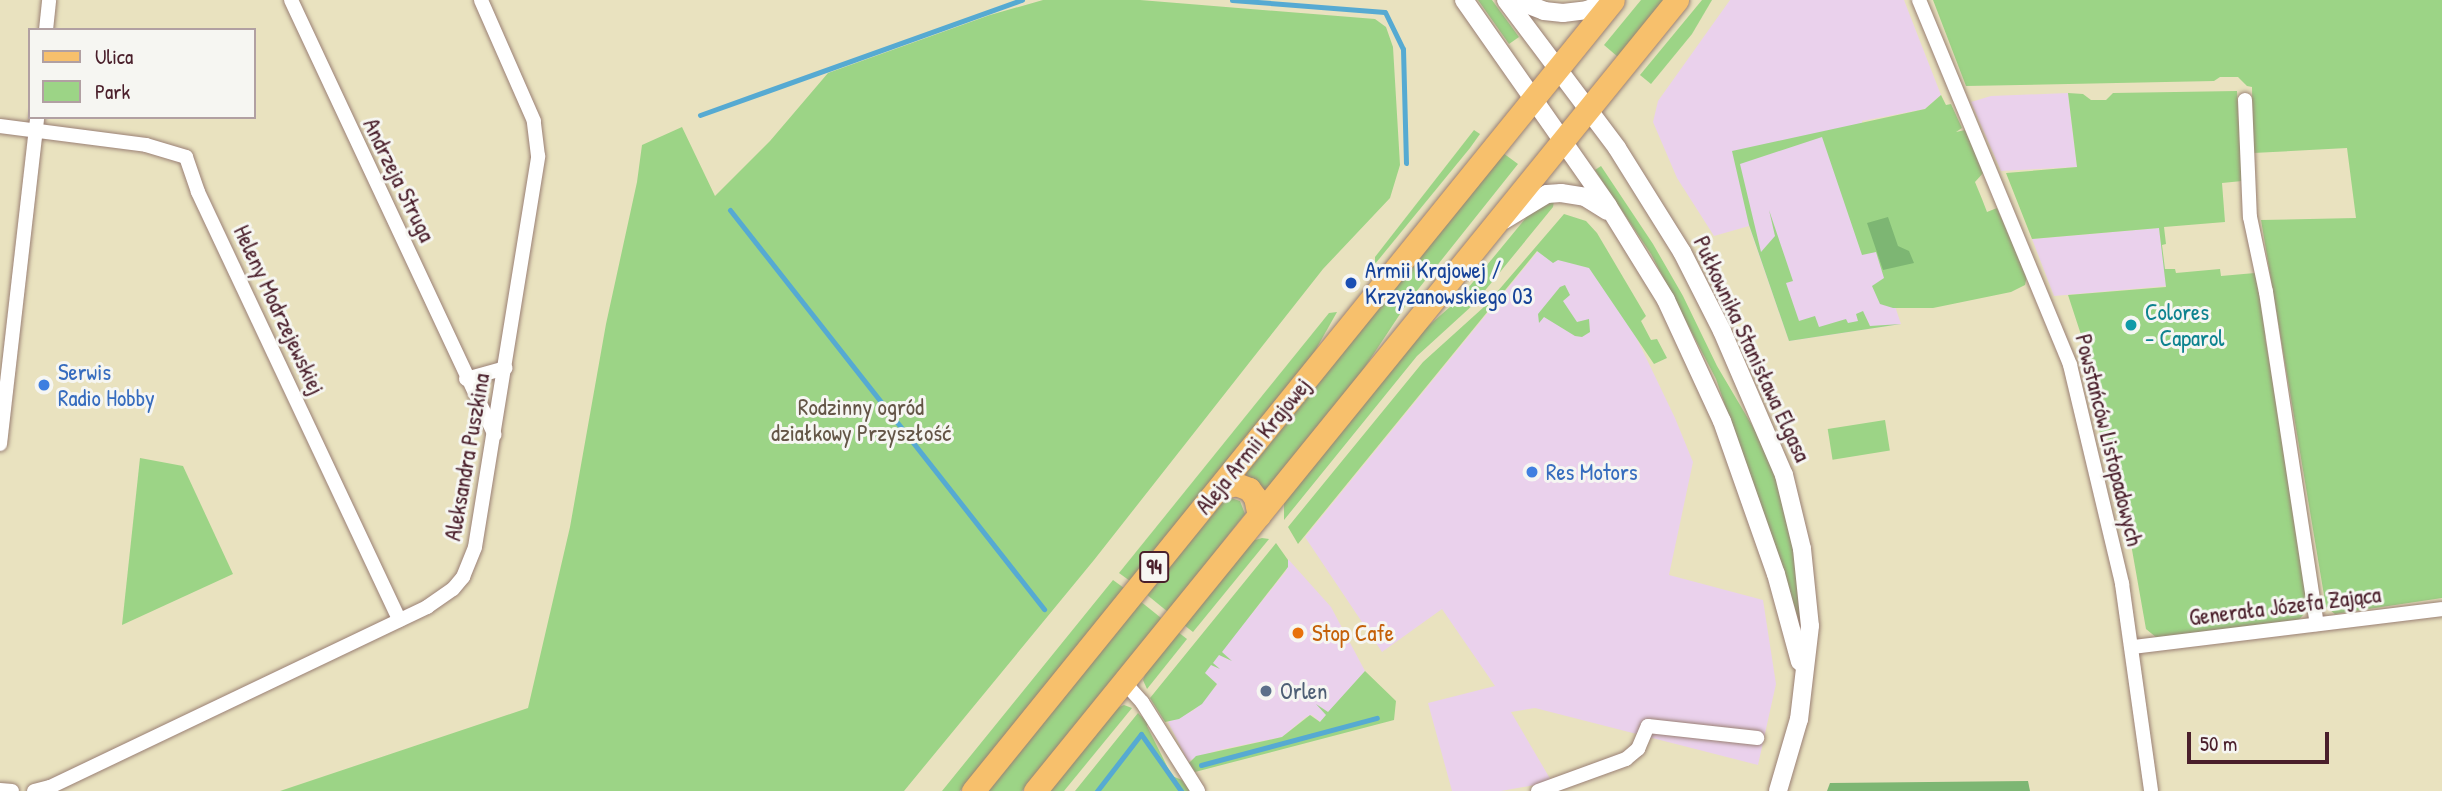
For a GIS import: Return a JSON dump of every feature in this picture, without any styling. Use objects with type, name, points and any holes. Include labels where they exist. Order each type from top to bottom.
[{"type":"main road","name":"Aleja Armii Krajowej","points":[[973,791],[1612,0]]},
{"type":"main road","name":"94","points":[[1035,791],[1677,0]]},
{"type":"main road","points":[[1219,488],[1236,484],[1249,489],[1255,496],[1259,516]]},
{"type":"street","points":[[46,28],[49,0]]},
{"type":"street","name":"Andrzeja Struga","points":[[290,0],[466,379],[495,435]]},
{"type":"street","name":"Aleksandra Puszkina","points":[[34,791],[50,788],[441,599],[459,582],[471,562],[506,368],[536,175],[538,139],[528,104],[481,0]]},
{"type":"street","points":[[1464,0],[1562,140]]},
{"type":"street","points":[[1506,0],[1588,109]]},
{"type":"street","points":[[1516,0],[1544,11],[1563,13],[1587,10],[1612,0]]},
{"type":"street","name":"Powstańców Listopadowych","points":[[1919,0],[2070,364],[2115,551],[2133,647],[2151,791]]},
{"type":"street","points":[[2245,100],[2250,217],[2266,292],[2317,624]]},
{"type":"street","name":"Pułkownika Stanisława Elgasa","points":[[1588,109],[1623,157],[1682,253],[1732,353],[1784,475],[1794,509],[1809,598],[1810,626],[1802,675],[1799,719],[1778,791]]},
{"type":"street","points":[[0,125],[36,123],[0,444]]},
{"type":"street","name":"Heleny Modrzejewskiej","points":[[36,123],[177,152],[186,157],[198,192],[400,620]]},
{"type":"street","name":"Pułkownika Stanisława Elgasa","points":[[1562,140],[1615,217],[1666,300],[1717,410],[1776,574],[1802,675]]},
{"type":"street","points":[[1492,227],[1541,198],[1561,193],[1585,197],[1615,217]]},
{"type":"street","points":[[0,309],[16,311]]},
{"type":"street","points":[[466,379],[506,368]]},
{"type":"street","name":"Generała Józefa Zająca","points":[[2133,647],[2442,609]]},
{"type":"street","points":[[1124,682],[1142,702],[1198,791]]},
{"type":"street","points":[[1538,791],[1626,760],[1638,749],[1648,726],[1758,738]]},
{"type":"street","points":[[0,790],[12,791]]},
{"type":"shaded area","points":[[1730,0],[1904,0],[1941,95],[1925,109],[1862,121],[1867,223],[1901,324],[1789,341],[1749,226],[1714,236],[1677,178],[1653,122],[1658,101]]},
{"type":"shaded area","points":[[2068,93],[2077,167],[2001,171],[1971,102],[1991,96]]},
{"type":"shaded area","points":[[2159,228],[2167,286],[2054,296],[2032,239]]},
{"type":"shaded area","points":[[1538,251],[1558,260],[1604,270],[1675,418],[1693,462],[1669,575],[1763,600],[1776,684],[1758,765],[1535,708],[1511,712],[1552,782],[1501,791],[1452,791],[1428,703],[1495,686],[1442,609],[1382,652],[1305,537]]},
{"type":"shaded area","points":[[1288,559],[1331,607],[1365,671],[1320,722],[1312,715],[1282,737],[1219,750],[1188,761],[1168,722],[1194,710],[1217,685],[1204,673],[1286,571]]},
{"type":"green space","name":"Rodzinny ogród działkowy Przyszłość","points":[[1043,0],[1140,0],[1375,19],[1386,27],[1393,47],[1400,165],[1390,198],[1323,269],[1094,560],[904,791],[280,791],[528,708],[570,527],[606,324],[637,182],[642,145],[682,127],[715,196],[770,141],[828,73],[990,15]]},
{"type":"green space","points":[[1478,0],[1492,0],[1519,37],[1509,44]]},
{"type":"green space","points":[[1641,0],[1664,0],[1618,57],[1604,45]]},
{"type":"green space","points":[[1702,0],[1712,0],[1692,34],[1651,84],[1640,75]]},
{"type":"green space","points":[[1933,0],[2442,0],[2442,598],[2335,614],[2326,607],[2261,220],[2356,218],[2347,148],[2253,153],[2252,87],[2238,77],[2220,77],[2214,81],[1966,86]]},
{"type":"green space","points":[[2237,91],[2242,181],[2222,183],[2225,222],[2164,227],[2166,244],[2162,245],[2165,269],[2175,269],[2176,273],[2220,269],[2221,276],[2255,273],[2294,504],[2308,609],[2298,621],[2157,638],[2146,629],[2128,527],[2107,437],[2101,437],[2083,372],[2088,370],[2083,351],[2086,350],[2068,295],[2166,287],[2159,228],[2032,239],[2006,173],[2077,167],[2068,93],[2083,94],[2091,100],[2106,100],[2113,93]]},
{"type":"green space","points":[[1941,95],[1946,105],[1951,104],[1962,128],[1956,132],[1965,130],[1984,172],[1975,182],[1987,212],[1997,208],[2027,276],[2025,285],[2011,292],[1933,308],[1893,308],[1880,304],[1872,286],[1884,278],[1876,252],[1862,255],[1822,137],[1740,164],[1761,252],[1775,236],[1769,210],[1793,281],[1786,283],[1799,321],[1815,316],[1819,327],[1846,319],[1848,323],[1858,321],[1856,314],[1863,311],[1870,326],[1901,324],[1789,341],[1749,225],[1732,151],[1925,109]]},
{"type":"green space","points":[[1474,130],[1480,134],[1470,148],[1375,264],[1375,257]]},
{"type":"green space","points":[[1503,153],[1518,164],[1408,302],[1359,376],[1264,493],[1242,475]]},
{"type":"green space","points":[[1601,166],[1653,244],[1683,296],[1717,366],[1756,432],[1779,483],[1796,555],[1802,629],[1716,379],[1651,254],[1595,170]]},
{"type":"green space","points":[[1554,201],[1553,207],[1474,304],[1417,356],[1284,520],[1284,501],[1417,336],[1459,299],[1530,213]]},
{"type":"green space","points":[[1564,214],[1586,221],[1597,233],[1646,316],[1641,321],[1651,340],[1657,339],[1667,358],[1654,364],[1589,268],[1558,260],[1553,263],[1537,251],[1298,544],[1288,527],[1423,362],[1485,306]]},
{"type":"green space","points":[[1888,217],[1898,246],[1909,251],[1914,263],[1883,270],[1867,223]]},
{"type":"green space","points":[[1565,285],[1570,295],[1563,301],[1577,322],[1589,319],[1590,332],[1582,337],[1575,336],[1544,317],[1539,323],[1538,314],[1560,287]]},
{"type":"green space","points":[[1337,312],[1315,351],[1130,581],[1119,573],[1329,313]]},
{"type":"green space","points":[[1885,420],[1890,451],[1833,460],[1828,429]]},
{"type":"green space","points":[[140,458],[183,466],[233,574],[122,625]]},
{"type":"green space","points":[[1225,496],[1240,501],[1245,514],[1168,612],[1146,594]]},
{"type":"green space","points":[[1269,539],[1193,632],[1184,625],[1252,541]]},
{"type":"green space","points":[[1276,543],[1288,560],[1288,567],[1222,652],[1232,661],[1219,655],[1213,663],[1220,669],[1211,665],[1205,673],[1217,684],[1202,704],[1179,719],[1165,722],[1150,698]]},
{"type":"green space","points":[[1113,580],[1124,588],[960,791],[942,791]]},
{"type":"green space","points":[[1140,601],[1162,619],[1022,791],[986,791]]},
{"type":"green space","points":[[1178,632],[1187,639],[1147,689],[1143,680],[1146,672]]},
{"type":"green space","points":[[1365,671],[1396,701],[1394,720],[1195,772],[1189,763],[1196,756],[1282,737],[1310,715],[1320,722],[1326,715],[1316,704],[1328,712]]},
{"type":"green space","points":[[1124,705],[1132,708],[1064,791],[1049,791],[1117,708]]},
{"type":"green space","points":[[1138,713],[1148,723],[1147,726],[1172,776],[1182,780],[1190,791],[1075,791]]},
{"type":"green space","points":[[2028,781],[2030,791],[1827,791],[1830,783]]},
{"type":"waterway","points":[[700,115],[1022,0]]},
{"type":"waterway","points":[[1232,0],[1385,12],[1403,49],[1406,163]]},
{"type":"waterway","points":[[730,210],[1044,609]]},
{"type":"waterway","points":[[1201,765],[1377,718]]},
{"type":"waterway","points":[[1097,791],[1141,734],[1181,791]]},
{"type":"place","name":"Armii Krajowej / Krzyżanowskiego 03","points":[[1351,283]]},
{"type":"place","name":"Colores - Caparol","points":[[2131,325]]},
{"type":"place","name":"Serwis Radio Hobby","points":[[44,385]]},
{"type":"place","name":"Res Motors","points":[[1532,472]]},
{"type":"place","name":"Stop Cafe","points":[[1298,633]]},
{"type":"place","name":"Orlen","points":[[1266,691]]}]
